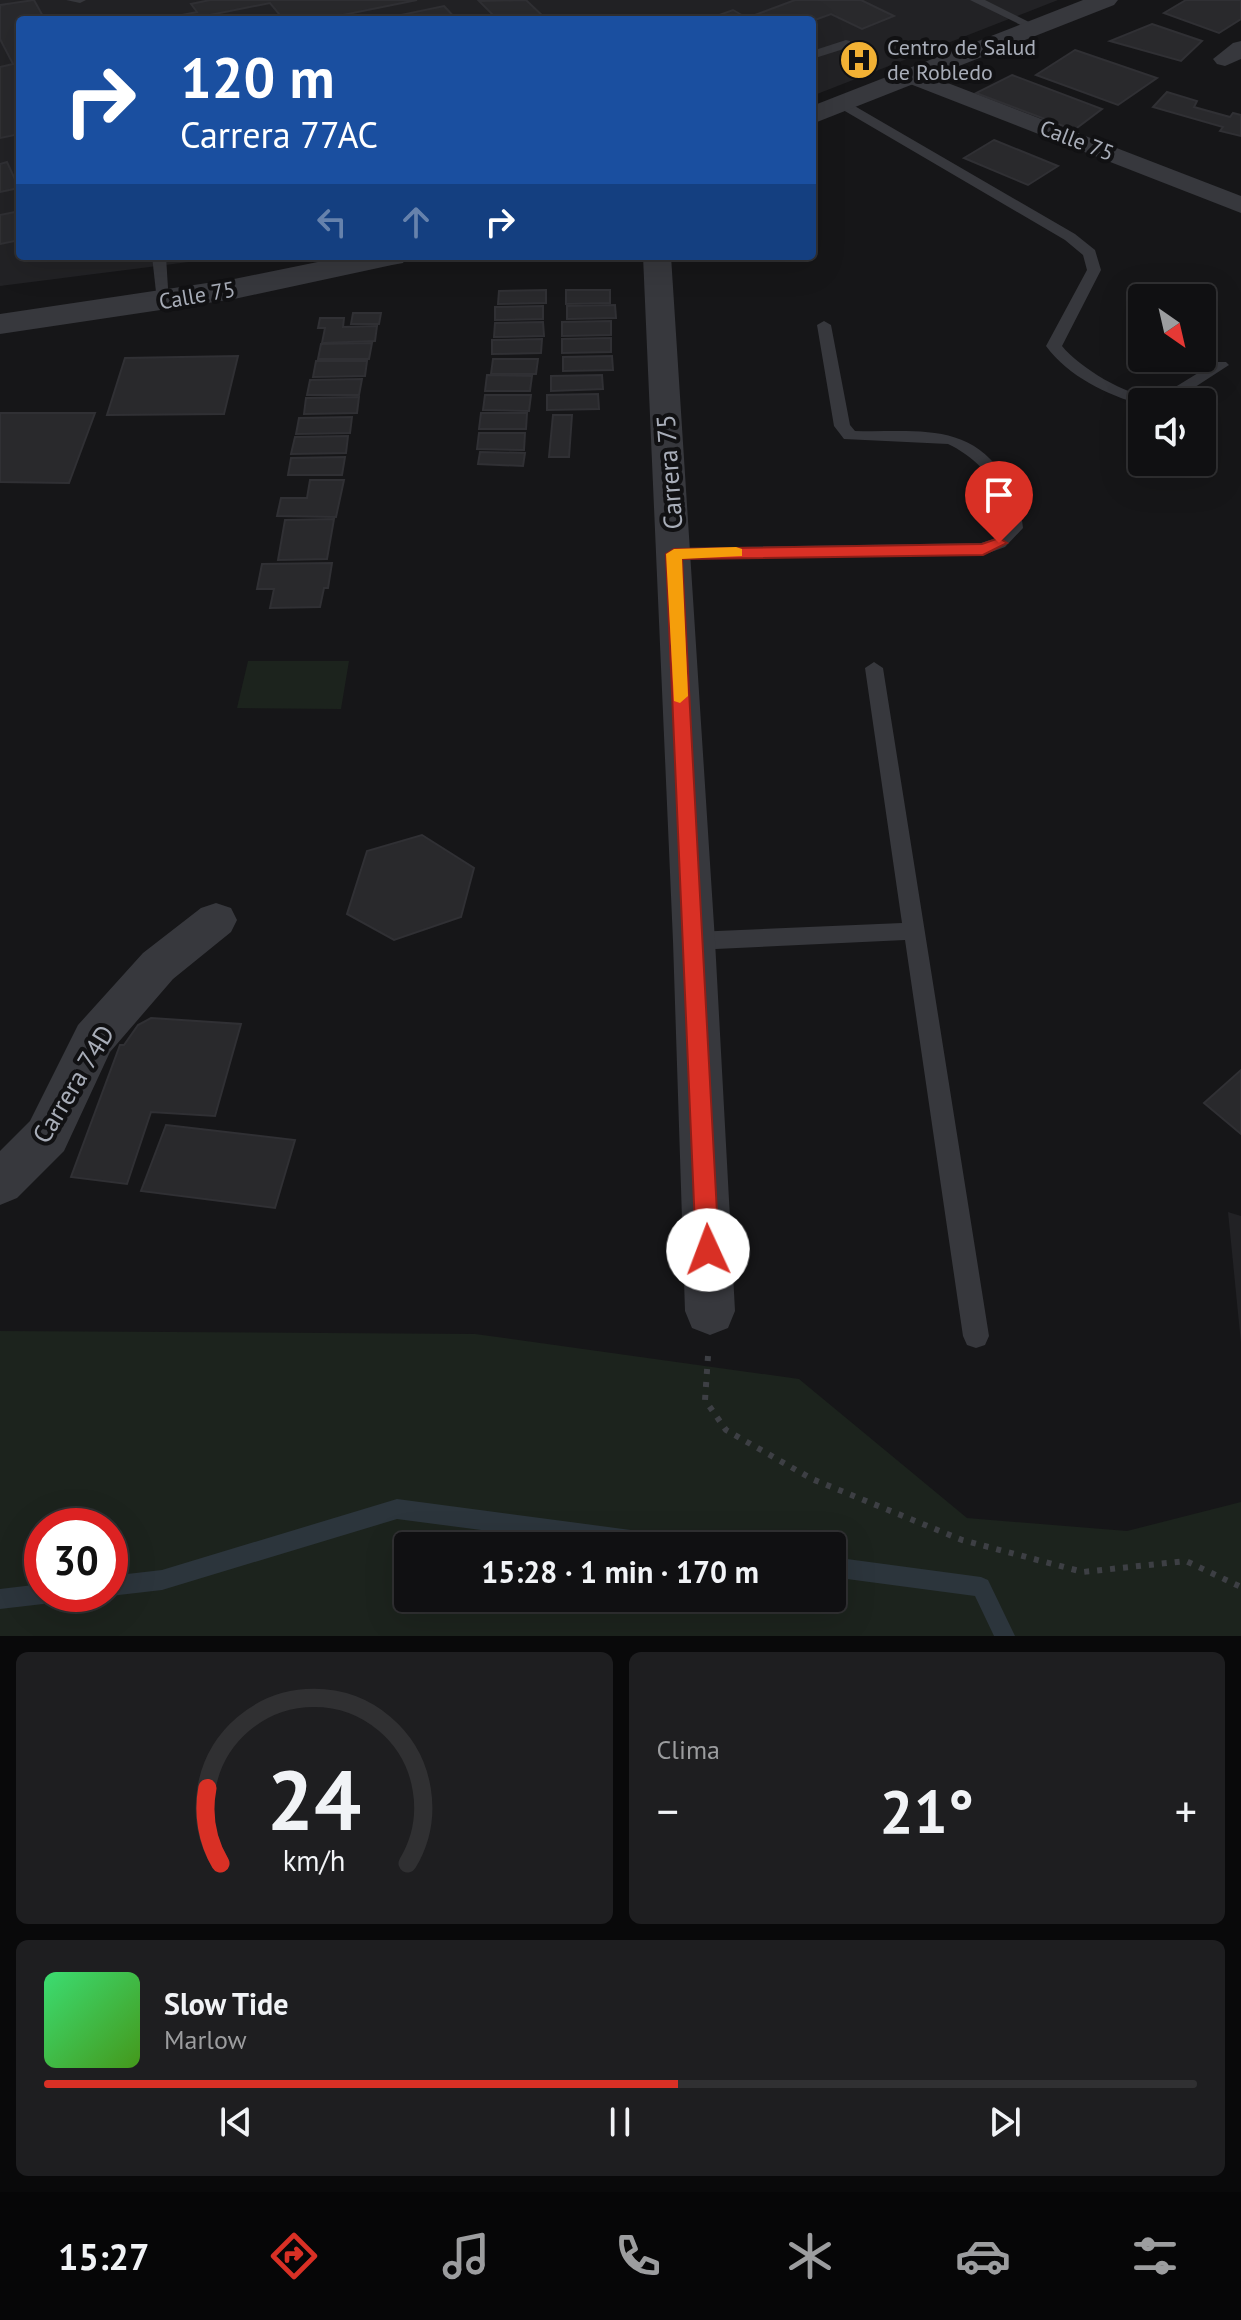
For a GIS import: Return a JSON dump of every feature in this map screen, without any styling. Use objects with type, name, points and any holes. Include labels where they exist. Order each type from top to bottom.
[{"type":"street","points":[[816,114],[1105,0]]},
{"type":"street","name":"Calle 75","points":[[914,77],[1241,205]]},
{"type":"street","name":"Calle 75","points":[[0,324],[164,301],[372,260]]},
{"type":"street","name":"Carrera 75","points":[[657,260],[694,941],[710,1311]]},
{"type":"street","name":"Carrera 74D","points":[[0,1183],[47,1136],[94,1039],[158,966],[216,920]]},
{"type":"lane","points":[[72,0],[80,0]]},
{"type":"lane","points":[[976,0],[1037,29]]},
{"type":"lane","points":[[816,54],[846,44]]},
{"type":"lane","points":[[842,104],[1070,237],[1090,253],[1094,270],[1054,346],[1062,358],[1128,396]]},
{"type":"lane","points":[[159,260],[164,301]]},
{"type":"lane","points":[[674,554],[983,549],[999,543],[1015,528],[1012,500],[987,464],[969,447],[951,439],[850,436],[842,426],[824,325]]},
{"type":"lane","points":[[1184,388],[1221,365]]},
{"type":"lane","points":[[874,668],[976,1336]]},
{"type":"lane","points":[[694,941],[914,931]]},
{"type":"path","points":[[710,1311],[705,1400],[726,1430],[812,1479],[962,1540],[1083,1572],[1186,1561],[1241,1587]]},
{"type":"shaded area","points":[[0,0],[1058,0],[816,94],[816,16],[16,16],[16,260],[205,260],[0,286]]},
{"type":"shaded area","points":[[248,661],[349,661],[341,709],[237,708]]},
{"type":"shaded area","points":[[1228,1212],[1241,1216],[1241,1343]]},
{"type":"shaded area","points":[[0,1331],[475,1334],[799,1379],[967,1518],[1127,1531],[1241,1502],[1241,1636],[0,1636]]},
{"type":"building","points":[[34,0],[43,16],[16,16],[16,135],[0,138],[0,67],[13,64],[0,39],[0,5]]},
{"type":"building","points":[[210,0],[417,0],[338,16],[281,16],[270,3],[205,16],[177,16],[197,12],[191,4]]},
{"type":"building","points":[[526,0],[543,16],[494,16],[479,1]]},
{"type":"building","points":[[795,0],[861,0],[894,16],[862,29],[831,14],[816,20],[816,16],[752,16]]},
{"type":"building","points":[[1186,0],[1241,0],[1241,19],[1219,33],[1164,13]]},
{"type":"building","points":[[444,6],[453,16],[396,16]]},
{"type":"building","points":[[733,10],[744,16],[716,16]]},
{"type":"building","points":[[1152,24],[1202,41],[1181,61],[1110,41]]},
{"type":"building","points":[[1075,50],[1157,78],[1118,105],[1036,75]]},
{"type":"building","points":[[1012,75],[1102,109],[1074,130],[976,93]]},
{"type":"building","points":[[1167,92],[1197,101],[1194,107],[1230,117],[1233,113],[1241,115],[1241,136],[1220,131],[1223,127],[1153,107]]},
{"type":"building","points":[[994,140],[1058,166],[1028,185],[964,158]]},
{"type":"building","points":[[7,162],[16,189],[0,192],[0,164]]},
{"type":"building","points":[[16,212],[16,241],[0,244],[0,215]]},
{"type":"building","points":[[546,290],[546,303],[498,304],[499,291]]},
{"type":"building","points":[[566,290],[610,290],[610,303],[566,304]]},
{"type":"building","points":[[615,305],[616,318],[567,319],[567,306]]},
{"type":"building","points":[[543,306],[543,319],[495,320],[495,307]]},
{"type":"building","points":[[353,313],[381,313],[379,324],[351,324]]},
{"type":"building","points":[[320,318],[344,318],[343,327],[377,326],[375,341],[322,343],[325,328],[318,328]]},
{"type":"building","points":[[611,321],[611,335],[562,336],[562,322]]},
{"type":"building","points":[[543,322],[544,336],[494,337],[495,323]]},
{"type":"building","points":[[611,338],[611,352],[562,353],[562,339]]},
{"type":"building","points":[[542,339],[541,353],[492,354],[492,340]]},
{"type":"building","points":[[372,343],[369,359],[318,359],[321,344]]},
{"type":"building","points":[[238,356],[224,414],[107,415],[125,358]]},
{"type":"building","points":[[612,356],[613,370],[563,371],[563,357]]},
{"type":"building","points":[[493,359],[538,359],[536,374],[491,374]]},
{"type":"building","points":[[316,361],[367,361],[365,376],[313,377]]},
{"type":"building","points":[[487,375],[532,376],[530,391],[485,391]]},
{"type":"building","points":[[602,375],[603,389],[551,391],[551,376]]},
{"type":"building","points":[[362,379],[359,395],[307,395],[310,380]]},
{"type":"building","points":[[598,394],[599,409],[547,410],[547,395]]},
{"type":"building","points":[[485,395],[531,395],[529,411],[483,410]]},
{"type":"building","points":[[359,397],[357,413],[304,414],[306,398]]},
{"type":"building","points":[[0,413],[95,413],[69,483],[0,482]]},
{"type":"building","points":[[481,413],[527,413],[526,429],[479,429]]},
{"type":"building","points":[[553,415],[572,415],[569,457],[549,457]]},
{"type":"building","points":[[352,417],[350,433],[296,434],[299,418]]},
{"type":"building","points":[[479,433],[525,433],[524,450],[477,449]]},
{"type":"building","points":[[348,436],[346,453],[291,454],[295,437]]},
{"type":"building","points":[[480,452],[525,453],[523,466],[478,464]]},
{"type":"building","points":[[345,457],[342,475],[288,475],[291,458]]},
{"type":"building","points":[[310,480],[344,480],[336,517],[277,516],[281,498],[307,498]]},
{"type":"building","points":[[334,519],[327,559],[278,560],[285,520]]},
{"type":"building","points":[[332,563],[328,588],[324,588],[320,607],[270,608],[274,589],[257,589],[262,564]]},
{"type":"building","points":[[422,835],[474,868],[461,917],[394,940],[347,914],[367,851]]},
{"type":"building","points":[[151,1018],[241,1024],[215,1116],[151,1112],[127,1184],[71,1177],[120,1045],[124,1045],[138,1025]]},
{"type":"building","points":[[1241,1070],[1241,1134],[1204,1103]]},
{"type":"building","points":[[166,1125],[295,1140],[275,1208],[141,1191]]},
{"type":"waterway","points":[[128,1584],[162,1580],[397,1509],[570,1532]]},
{"type":"waterway","points":[[846,1569],[981,1587],[1005,1636]]},
{"type":"waterway","points":[[0,1599],[24,1596]]},
{"type":"slow traffic","points":[[680,696],[674,554],[736,553]]},
{"type":"place","name":"Centro de Salud de Robledo","points":[[859,60]]},
{"type":"route","points":[[708,1250],[674,554],[983,549],[999,543]]}]
